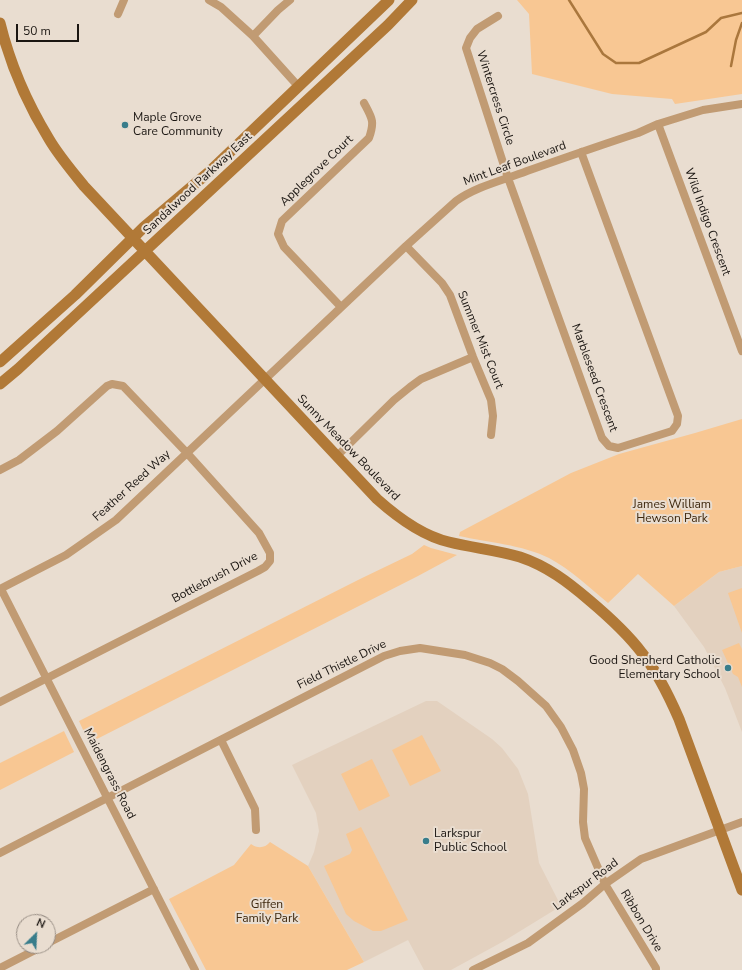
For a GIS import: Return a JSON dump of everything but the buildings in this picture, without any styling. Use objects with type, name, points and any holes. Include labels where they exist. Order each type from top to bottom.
[{"type":"street","points":[[118,14],[124,0]]},
{"type":"street","points":[[209,0],[221,7],[253,36],[298,86]]},
{"type":"street","points":[[253,36],[278,10],[290,0]]},
{"type":"street","name":"Sandalwood Parkway East","points":[[0,362],[76,295],[132,238],[209,172],[389,0]]},
{"type":"street","name":"Sandalwood Parkway East","points":[[0,384],[145,251],[382,30],[412,0]]},
{"type":"street","name":"Wintercress Circle","points":[[498,16],[477,29],[470,38],[466,48],[508,178]]},
{"type":"street","name":"Sunny Meadow Boulevard","points":[[0,23],[9,56],[25,95],[49,140],[84,186],[377,499],[406,522],[442,540],[510,554],[541,565],[569,583],[619,627],[631,640],[646,658],[662,684],[679,719],[742,890]]},
{"type":"street","name":"Applegrove Court","points":[[341,307],[284,247],[278,234],[282,221],[369,138],[373,120],[364,103]]},
{"type":"street","name":"Mint Leaf Boulevard","points":[[265,379],[406,246],[456,201],[475,190],[638,133],[658,124],[703,110],[741,107]]},
{"type":"street","name":"Wild Indigo Crescent","points":[[658,124],[742,351]]},
{"type":"street","name":"Marbleseed Crescent","points":[[508,178],[602,438],[609,446],[618,448],[672,431],[677,424],[678,416],[581,152]]},
{"type":"street","name":"Summer Mist Court","points":[[406,246],[442,283],[450,294],[473,357],[491,400],[491,435]]},
{"type":"street","points":[[337,456],[394,400],[410,387],[421,379],[473,357]]},
{"type":"street","name":"Feather Reed Way","points":[[0,589],[66,555],[116,520],[265,379]]},
{"type":"street","points":[[0,470],[20,460],[57,431],[107,386],[112,384],[123,386],[187,453]]},
{"type":"street","name":"Bottlebrush Drive","points":[[46,678],[265,568],[270,561],[270,553],[259,533],[187,453]]},
{"type":"street","name":"Maidengrass Road","points":[[0,589],[195,970]]},
{"type":"street","name":"Field Thistle Drive","points":[[0,853],[384,656],[400,651],[420,648],[465,655],[490,663],[513,677],[546,706],[561,727],[573,750],[584,789],[583,822],[585,838],[605,884]]},
{"type":"street","points":[[0,702],[46,678]]},
{"type":"street","points":[[221,740],[255,809],[256,830]]},
{"type":"street","name":"Larkspur Road","points":[[473,970],[528,943],[583,903],[605,884],[641,859],[742,822]]},
{"type":"street","name":"Ribbon Drive","points":[[605,884],[656,970]]},
{"type":"street","points":[[56,939],[154,889]]},
{"type":"street","points":[[0,968],[27,954]]},
{"type":"shaded area","name":"Good Shepherd Catholic Elementary School","points":[[742,566],[742,732],[725,688],[704,647],[674,606],[719,572]]},
{"type":"shaded area","name":"Larkspur Public School","points":[[426,701],[437,701],[492,739],[502,748],[518,769],[528,794],[539,863],[561,906],[504,941],[451,970],[424,970],[408,940],[364,962],[308,866],[314,852],[319,831],[316,813],[292,765]]},
{"type":"green space","points":[[517,0],[742,0],[742,94],[675,104],[672,99],[612,94],[532,74],[529,14]]},
{"type":"green space","name":"James William Hewson Park","points":[[742,419],[742,566],[719,572],[674,606],[638,574],[608,603],[572,573],[549,558],[528,550],[505,544],[459,536],[460,532],[571,473],[619,454]]},
{"type":"green space","points":[[424,545],[457,555],[89,743],[79,721],[412,554]]},
{"type":"green space","points":[[742,588],[742,633],[728,593]]},
{"type":"green space","points":[[739,643],[742,649],[742,687],[738,677],[733,674],[722,650]]},
{"type":"green space","points":[[64,731],[74,752],[0,790],[0,763]]},
{"type":"green space","points":[[422,735],[441,771],[410,786],[392,750]]},
{"type":"green space","points":[[372,759],[390,796],[359,811],[341,774]]},
{"type":"green space","points":[[361,827],[408,920],[381,931],[373,931],[354,921],[346,914],[324,866],[350,854],[352,850],[346,834]]},
{"type":"green space","name":"Giffen Family Park","points":[[270,842],[308,866],[364,962],[347,970],[206,970],[169,899],[234,865],[251,844],[256,847],[261,847],[266,846]]},
{"type":"waterway","points":[[569,0],[603,54],[616,63],[639,63],[706,32],[721,18],[742,13]]},
{"type":"waterway","points":[[731,66],[736,40],[742,23]]},
{"type":"place","name":"Maple Grove Care Community","points":[[125,125]]},
{"type":"place","name":"Good Shepherd Catholic Elementary School","points":[[728,668]]},
{"type":"place","name":"Larkspur Public School","points":[[426,841]]}]
